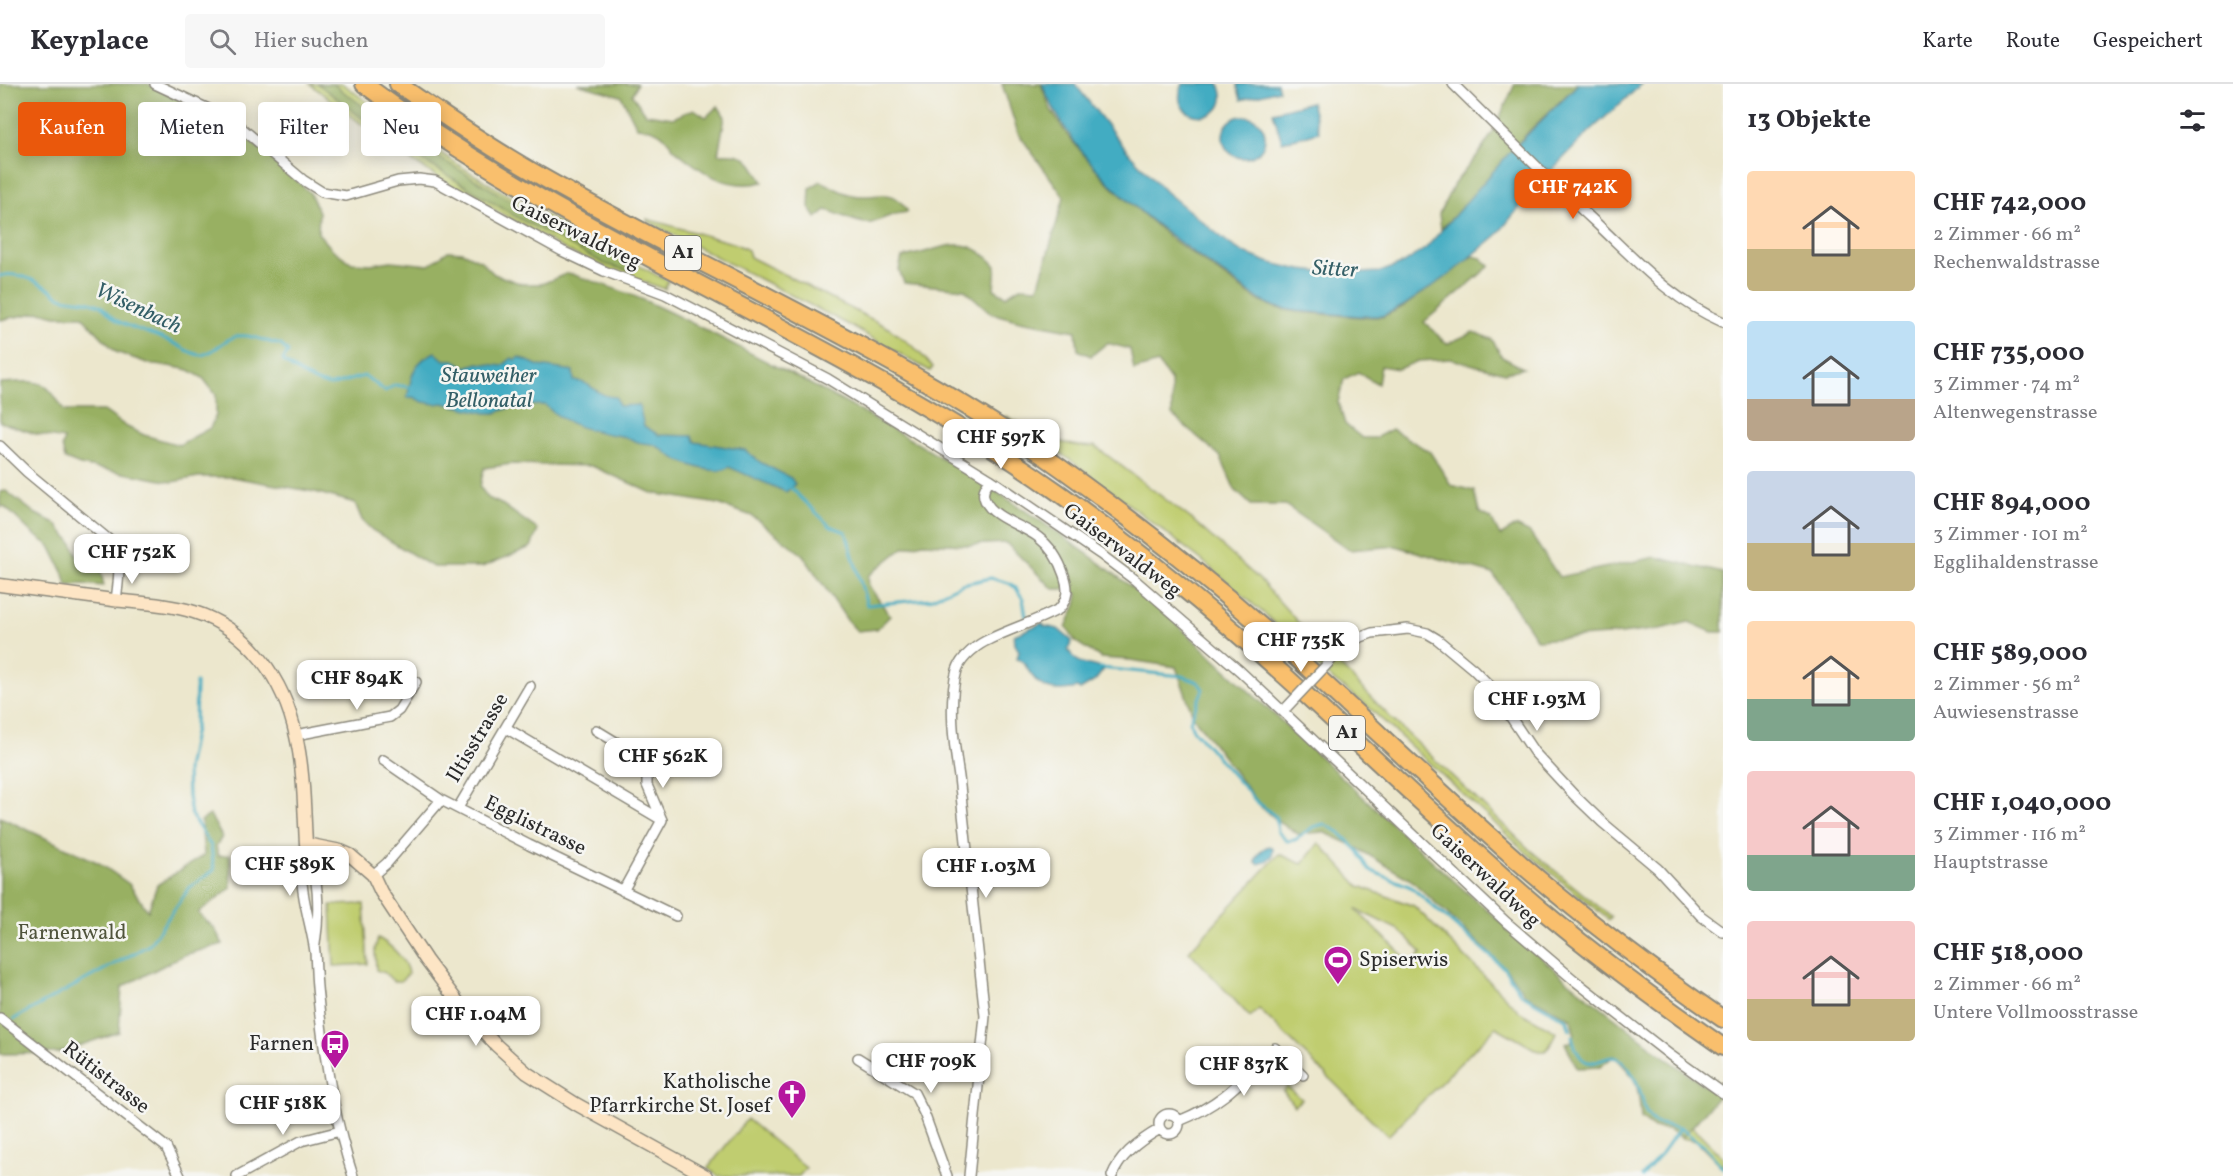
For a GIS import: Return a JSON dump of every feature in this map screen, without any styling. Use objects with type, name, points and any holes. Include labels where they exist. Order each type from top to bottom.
[{"type":"highway","name":"A1","points":[[364,84],[412,119],[503,178],[589,227],[860,369],[964,429],[1056,490],[1140,553],[1219,618],[1555,921],[1644,991],[1723,1047]]},
{"type":"highway","name":"A1","points":[[398,84],[539,176],[866,348],[974,410],[1074,477],[1181,558],[1288,650],[1532,873],[1610,936],[1723,1019]]},
{"type":"street","name":"Gaiserwaldweg","points":[[155,84],[232,120],[303,180],[322,192],[346,196],[398,181],[419,179],[435,181],[450,188],[562,251],[604,271],[665,294],[828,379],[990,479],[1136,581],[1285,710],[1523,936],[1574,980],[1723,1093]]},
{"type":"street","points":[[1453,84],[1569,200],[1665,288],[1689,305],[1723,321]]},
{"type":"street","points":[[0,446],[27,472],[108,539],[120,563],[116,600]]},
{"type":"street","points":[[969,1176],[984,1016],[954,740],[953,714],[957,669],[976,647],[1059,609],[1068,594],[1060,563],[1052,551],[1038,537],[991,509],[984,500],[983,490],[990,479]]},
{"type":"street","points":[[0,585],[166,606],[193,612],[214,621],[243,640],[263,660],[280,687],[296,735],[306,844],[312,859],[316,885],[317,924],[314,950]]},
{"type":"street","points":[[1285,710],[1334,657],[1356,639],[1372,633],[1408,629],[1427,633],[1473,669],[1490,686],[1534,752],[1574,795],[1658,869],[1701,916],[1723,932]]},
{"type":"street","points":[[296,735],[390,717],[399,710],[416,682]]},
{"type":"street","name":"Iltisstrasse","points":[[458,808],[530,686]]},
{"type":"street","points":[[506,728],[662,820]]},
{"type":"street","points":[[596,730],[647,761],[647,785],[662,820]]},
{"type":"street","name":"Egglistrasse","points":[[382,760],[441,800],[676,916]]},
{"type":"street","name":"Iltisstrasse","points":[[373,875],[387,863],[441,800]]},
{"type":"street","points":[[623,891],[662,820]]},
{"type":"street","points":[[306,844],[328,847],[351,855],[373,875],[375,882],[426,960],[466,1012],[496,1045],[542,1083],[706,1176]]},
{"type":"street","points":[[306,844],[302,857],[302,884],[307,922],[314,950],[324,1050],[340,1131],[353,1176]]},
{"type":"street","name":"Rütistrasse","points":[[0,1018],[166,1147],[180,1176]]},
{"type":"street","points":[[1179,1121],[1205,1110],[1229,1093],[1275,1048],[1303,1075]]},
{"type":"street","points":[[858,1058],[914,1093],[924,1113],[947,1176]]},
{"type":"street","points":[[1165,1115],[1174,1115],[1179,1121],[1179,1128],[1174,1133],[1168,1134],[1160,1129],[1160,1119],[1165,1115]]},
{"type":"street","points":[[1112,1176],[1131,1150],[1145,1137],[1160,1129]]},
{"type":"street","points":[[237,1176],[301,1141],[340,1131]]},
{"type":"green space","points":[[0,84],[148,84],[185,102],[138,102],[138,156],[246,156],[246,137],[258,147],[258,156],[269,156],[310,193],[319,212],[318,233],[332,249],[352,263],[371,264],[391,261],[429,265],[448,251],[462,252],[481,261],[494,274],[522,284],[542,284],[568,273],[632,295],[712,333],[884,424],[982,482],[1077,546],[1168,616],[1445,873],[1562,976],[1666,1058],[1719,1096],[1682,1138],[1668,1129],[1654,1128],[1641,1118],[1636,1083],[1614,1056],[1600,1067],[1577,1068],[1565,1043],[1571,1042],[1574,1033],[1571,1019],[1525,994],[1509,973],[1484,948],[1411,880],[1350,844],[1323,832],[1298,834],[1262,808],[1194,718],[1176,667],[1101,658],[1076,642],[1066,627],[1076,605],[1078,594],[1065,589],[1053,589],[1006,543],[968,545],[923,543],[903,548],[868,576],[869,586],[890,616],[877,629],[857,631],[803,555],[752,516],[718,504],[652,493],[592,466],[511,464],[484,468],[480,487],[488,498],[503,505],[538,530],[531,547],[482,567],[433,567],[372,530],[362,520],[355,503],[315,492],[232,477],[198,477],[172,482],[80,465],[65,459],[62,446],[64,439],[36,434],[0,422],[0,383],[32,382],[39,383],[51,391],[64,411],[104,411],[127,427],[144,435],[179,445],[210,428],[216,415],[216,395],[203,378],[189,370],[153,365],[116,352],[82,316],[56,316],[40,312],[0,320]]},
{"type":"green space","points":[[310,84],[343,84],[367,102],[361,102],[361,124],[349,114],[349,102],[333,102]]},
{"type":"green space","points":[[318,84],[333,84],[361,105],[361,117],[349,108],[349,102],[341,102]]},
{"type":"green space","points":[[577,84],[637,84],[632,95],[646,114],[673,118],[694,109],[706,117],[718,106],[725,117],[718,154],[736,154],[746,158],[763,182],[737,184],[715,178],[675,150],[660,133],[637,127],[621,96]]},
{"type":"green space","points":[[1002,84],[1041,84],[1051,110],[1068,136],[1110,185],[1169,237],[1259,301],[1276,308],[1296,312],[1382,317],[1403,307],[1473,256],[1481,258],[1490,266],[1424,322],[1447,344],[1473,332],[1492,339],[1502,357],[1523,368],[1505,373],[1451,359],[1418,361],[1398,369],[1381,366],[1378,384],[1358,372],[1344,379],[1338,402],[1345,424],[1362,438],[1375,438],[1392,429],[1430,452],[1451,485],[1474,491],[1479,512],[1491,518],[1500,536],[1516,526],[1530,533],[1559,577],[1656,557],[1723,573],[1723,632],[1712,632],[1689,622],[1660,629],[1621,634],[1537,640],[1493,574],[1396,546],[1350,550],[1285,505],[1251,505],[1235,490],[1220,456],[1172,415],[1171,381],[1158,363],[1134,370],[1130,349],[1107,343],[1091,356],[1078,350],[1076,331],[1020,321],[991,313],[964,289],[904,283],[899,270],[902,257],[951,245],[962,245],[984,254],[996,266],[994,289],[1006,296],[1020,287],[1038,288],[1064,197],[1018,133]]},
{"type":"green space","points":[[1515,84],[1578,84],[1529,131],[1441,229],[1439,214],[1454,184],[1492,134]]},
{"type":"green space","points":[[441,153],[527,206],[668,281],[665,289],[606,269],[566,250],[404,156],[441,156]]},
{"type":"green space","points":[[415,156],[436,156],[524,209],[611,255],[631,269],[628,271],[605,264],[520,219]]},
{"type":"green space","points":[[821,181],[852,195],[884,195],[896,198],[908,212],[871,223],[855,221],[826,210],[816,218],[809,207],[810,188]]},
{"type":"green space","points":[[647,219],[736,244],[748,250],[750,257],[887,327],[914,347],[933,367],[930,371],[849,325]]},
{"type":"green space","points":[[1006,416],[1061,442],[1095,446],[1190,518],[1260,580],[1333,661],[1336,661],[1390,717],[1530,850],[1611,917],[1609,920],[1528,854],[1366,705],[1327,675],[1268,617],[1199,558],[1069,459]]},
{"type":"green space","points":[[6,491],[36,514],[55,523],[72,543],[78,557],[86,564],[100,568],[104,586],[81,584],[67,586],[64,574],[50,546],[33,534],[4,506],[0,507],[0,492]]},
{"type":"green space","name":"Farnenwald","points":[[210,815],[222,837],[216,846],[218,856],[230,855],[231,888],[198,913],[214,928],[223,944],[184,955],[122,987],[119,1032],[58,1053],[0,1054],[0,817],[99,863],[129,884],[148,911],[157,885],[204,855],[201,821]]},
{"type":"green space","name":"Spiserwis","points":[[1319,843],[1359,886],[1414,906],[1520,1012],[1556,1032],[1549,1047],[1545,1051],[1538,1051],[1496,1027],[1388,1136],[1259,1009],[1250,1017],[1189,951],[1279,854],[1302,864]],"holes":[[[1355,909],[1399,930],[1422,953],[1411,963]]]},
{"type":"green space","points":[[364,904],[368,964],[334,966],[331,905]]},
{"type":"green space","points":[[378,938],[393,949],[407,968],[408,974],[401,981],[393,981],[385,973],[376,970],[375,949]]},
{"type":"green space","points":[[1287,1087],[1302,1099],[1294,1106],[1283,1091]]},
{"type":"green space","points":[[747,1119],[806,1168],[799,1176],[718,1176],[708,1168]]},
{"type":"green space","points":[[1692,1126],[1723,1157],[1723,1168],[1696,1141],[1682,1138]]},
{"type":"water","name":"Sitter","points":[[1042,84],[1075,84],[1128,152],[1166,192],[1231,245],[1267,262],[1301,270],[1340,274],[1380,272],[1404,263],[1426,248],[1511,151],[1578,84],[1642,84],[1590,131],[1540,182],[1497,235],[1449,275],[1403,306],[1382,316],[1359,316],[1276,307],[1260,300],[1197,255],[1135,207],[1107,180],[1081,151],[1059,119]]},
{"type":"water","points":[[1183,84],[1219,84],[1222,98],[1219,108],[1211,114],[1201,116],[1191,114],[1183,107],[1180,98]]},
{"type":"water","points":[[1237,84],[1277,84],[1279,90],[1241,100]]},
{"type":"water","points":[[1311,102],[1319,132],[1282,142],[1273,112]]},
{"type":"water","points":[[1244,116],[1252,117],[1259,122],[1264,129],[1264,145],[1259,152],[1252,157],[1244,158],[1236,157],[1229,152],[1224,145],[1223,137],[1224,129],[1229,122],[1236,117]]},
{"type":"water","name":"Stauweiher Bellonatal","points":[[435,352],[444,360],[454,360],[466,367],[478,363],[502,366],[512,358],[515,360],[519,357],[539,366],[573,371],[574,381],[586,384],[603,394],[616,397],[619,406],[639,405],[644,426],[659,435],[692,436],[695,442],[745,450],[760,462],[791,478],[795,484],[786,492],[729,467],[718,471],[698,467],[676,459],[652,444],[640,443],[623,436],[590,430],[571,423],[545,405],[514,406],[495,413],[486,413],[443,403],[423,402],[413,397],[407,398],[417,365]]},
{"type":"water","points":[[1042,623],[1044,626],[1058,629],[1072,641],[1068,650],[1081,663],[1104,669],[1095,681],[1080,690],[1077,688],[1056,690],[1045,687],[1035,679],[1024,663],[1017,659],[1019,651],[1014,635]]},
{"type":"water","points":[[1269,846],[1273,849],[1272,856],[1258,864],[1255,861],[1257,856]]},
{"type":"waterway","name":"Wisenbach","points":[[0,276],[25,277],[63,298],[89,301],[102,307],[120,322],[196,354],[205,354],[232,337],[248,336],[281,345],[288,352],[283,360],[285,363],[327,385],[365,376],[385,391],[395,385],[409,387]]},
{"type":"waterway","points":[[791,488],[830,526],[846,532],[867,605],[930,599],[962,584],[991,578],[1009,583],[1016,588],[1023,599],[1027,622]]},
{"type":"waterway","points":[[1100,668],[1182,676],[1198,682],[1203,689],[1190,721],[1192,728],[1256,801],[1276,817],[1278,832],[1287,841],[1295,840],[1313,827],[1324,824],[1339,832],[1358,851],[1369,870],[1411,887],[1503,967],[1521,994],[1567,1020],[1570,1030]]},
{"type":"waterway","points":[[14,1019],[149,945],[190,887],[214,870],[211,846],[191,815],[188,796],[187,769],[195,728],[196,683]]},
{"type":"waterway","points":[[1572,1036],[1582,1059],[1595,1062],[1613,1057],[1623,1062],[1630,1070],[1640,1090],[1646,1112],[1653,1121],[1680,1128],[1705,1147],[1723,1168]]},
{"type":"waterway","points":[[1642,1176],[1680,1128]]},
{"type":"place","name":"Spiserwis","points":[[1338,986]]},
{"type":"place","name":"Farnen","points":[[335,1070]]},
{"type":"place","name":"Katholische Pfarrkirche St. Josef","points":[[792,1120]]}]
